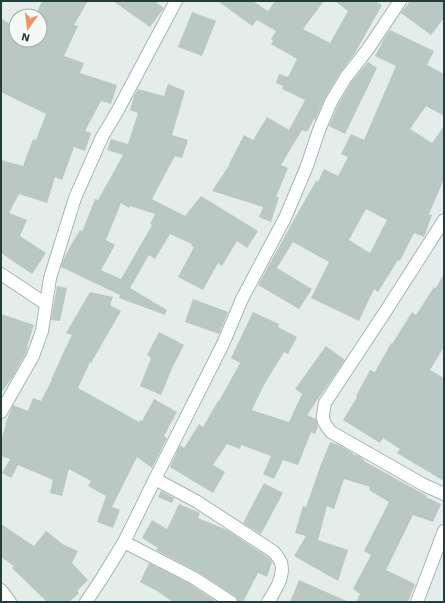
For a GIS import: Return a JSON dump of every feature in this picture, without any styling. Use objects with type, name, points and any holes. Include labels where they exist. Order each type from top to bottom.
[{"type":"street","points":[[1,412],[33,356],[42,332],[50,278],[75,198],[102,137],[176,1]]},
{"type":"street","points":[[86,602],[124,542],[223,344],[242,299],[285,218],[307,166],[319,130],[331,102],[346,77],[368,49],[400,1]]},
{"type":"street","points":[[444,220],[325,403],[323,414],[324,423],[332,432],[424,485],[444,494]]},
{"type":"street","points":[[1,274],[46,304]]},
{"type":"street","points":[[155,479],[196,501],[274,552],[281,563],[282,576],[277,588],[268,602]]},
{"type":"street","points":[[417,602],[444,531]]},
{"type":"street","points":[[124,542],[194,578],[231,602]]},
{"type":"street","points":[[1,590],[10,602]]},
{"type":"building","points":[[42,1],[88,1],[74,25],[78,26],[64,56],[84,63],[80,73],[117,85],[111,104],[101,101],[85,131],[91,133],[85,151],[74,147],[62,180],[55,177],[47,203],[19,194],[9,213],[27,220],[20,236],[46,253],[32,274],[1,253],[1,160],[23,166],[33,139],[36,140],[46,114],[1,92],[1,18],[8,23],[8,48],[48,48],[48,8],[39,8]]},
{"type":"building","points":[[113,1],[154,1],[164,8],[150,27]]},
{"type":"building","points":[[218,1],[253,1],[268,11],[275,1],[324,1],[303,29],[330,43],[348,11],[335,1],[375,1],[382,5],[355,53],[340,73],[325,98],[315,120],[314,119],[307,132],[302,130],[281,165],[288,168],[276,197],[279,197],[271,222],[259,217],[263,207],[212,191],[230,164],[244,135],[253,140],[267,117],[289,130],[305,100],[282,89],[283,86],[276,83],[279,74],[288,77],[297,59],[271,44],[273,41],[271,39],[276,31],[257,20],[252,26]]},
{"type":"building","points":[[410,1],[444,1],[444,18],[431,35],[401,13]]},
{"type":"building","points":[[192,12],[216,21],[202,56],[178,47]]},
{"type":"building","points":[[390,30],[434,51],[427,65],[444,74],[444,116],[426,106],[410,129],[432,143],[444,126],[444,179],[429,214],[432,215],[424,237],[414,233],[400,261],[398,260],[378,292],[374,289],[359,321],[311,298],[329,262],[293,242],[277,268],[312,289],[299,309],[258,285],[316,181],[318,182],[324,169],[338,176],[348,157],[341,154],[351,134],[364,140],[396,66],[375,56]],"holes":[[[366,209],[387,220],[370,253],[349,240]]]},
{"type":"building","points":[[368,62],[377,68],[345,134],[329,126],[338,105],[352,81]]},
{"type":"building","points":[[168,84],[185,91],[172,135],[188,140],[182,158],[175,156],[152,199],[185,216],[201,196],[258,231],[247,248],[237,241],[222,266],[218,263],[203,290],[178,277],[194,247],[191,246],[192,244],[170,234],[155,259],[149,255],[130,288],[167,310],[165,315],[119,298],[120,295],[61,267],[63,260],[80,230],[82,232],[95,199],[98,200],[123,155],[107,150],[111,139],[128,144],[138,113],[130,110],[134,96],[138,89],[164,96]],"holes":[[[121,203],[129,208],[130,206],[155,214],[150,224],[152,225],[121,279],[101,270],[115,245],[106,240]]]},
{"type":"building","points":[[444,273],[444,347],[430,370],[444,378],[444,481],[397,453],[400,449],[383,438],[380,443],[343,420],[357,397],[356,396],[370,370],[375,372],[391,343],[392,344],[412,312],[416,315],[434,287],[436,288]]},
{"type":"building","points":[[57,286],[67,288],[60,321],[51,320]]},
{"type":"building","points":[[90,292],[113,297],[110,305],[121,311],[91,363],[90,362],[78,388],[139,422],[140,420],[142,421],[154,399],[177,412],[164,436],[167,438],[152,468],[137,457],[112,507],[120,510],[113,528],[97,522],[106,496],[88,486],[91,481],[69,469],[62,496],[50,493],[53,480],[18,465],[11,478],[2,473],[10,459],[1,456],[1,441],[5,424],[13,405],[28,411],[33,398],[41,401],[72,335],[66,333]]},
{"type":"building","points":[[193,299],[228,312],[219,334],[185,322]]},
{"type":"building","points":[[253,312],[279,324],[278,327],[297,337],[288,354],[284,352],[264,385],[252,410],[289,422],[302,394],[295,389],[326,346],[345,360],[307,415],[316,419],[318,427],[315,434],[311,432],[298,465],[283,460],[274,479],[263,474],[271,456],[241,445],[240,449],[227,444],[213,465],[225,472],[213,493],[170,467],[180,445],[184,448],[199,424],[203,427],[240,363],[231,358]]},
{"type":"building","points":[[1,314],[34,325],[26,353],[12,378],[1,393]]},
{"type":"building","points":[[159,332],[184,345],[173,366],[161,395],[140,386],[151,358],[147,355]]},
{"type":"building","points":[[330,442],[339,445],[353,453],[352,454],[359,456],[364,461],[427,496],[426,497],[441,504],[433,522],[413,515],[386,570],[415,584],[408,602],[356,602],[360,594],[353,589],[371,555],[364,551],[389,502],[369,490],[370,487],[344,479],[334,509],[327,506],[318,540],[348,550],[338,581],[294,556],[306,536],[295,533],[303,506],[306,507]]},
{"type":"building","points":[[264,483],[283,493],[261,534],[243,523]]},
{"type":"building","points":[[161,491],[174,498],[172,503],[158,497]]},
{"type":"building","points":[[179,504],[200,513],[198,518],[227,530],[269,558],[272,562],[267,577],[258,573],[243,602],[238,602],[235,596],[198,572],[156,550],[158,548],[142,538],[152,520],[167,529]]},
{"type":"building","points":[[1,524],[34,546],[46,531],[64,545],[78,551],[72,563],[88,580],[77,591],[79,593],[69,602],[47,602],[12,568],[14,566],[1,557]]},
{"type":"building","points":[[149,563],[190,584],[217,602],[173,602],[140,582]]},
{"type":"building","points":[[299,580],[349,602],[290,602]]}]
